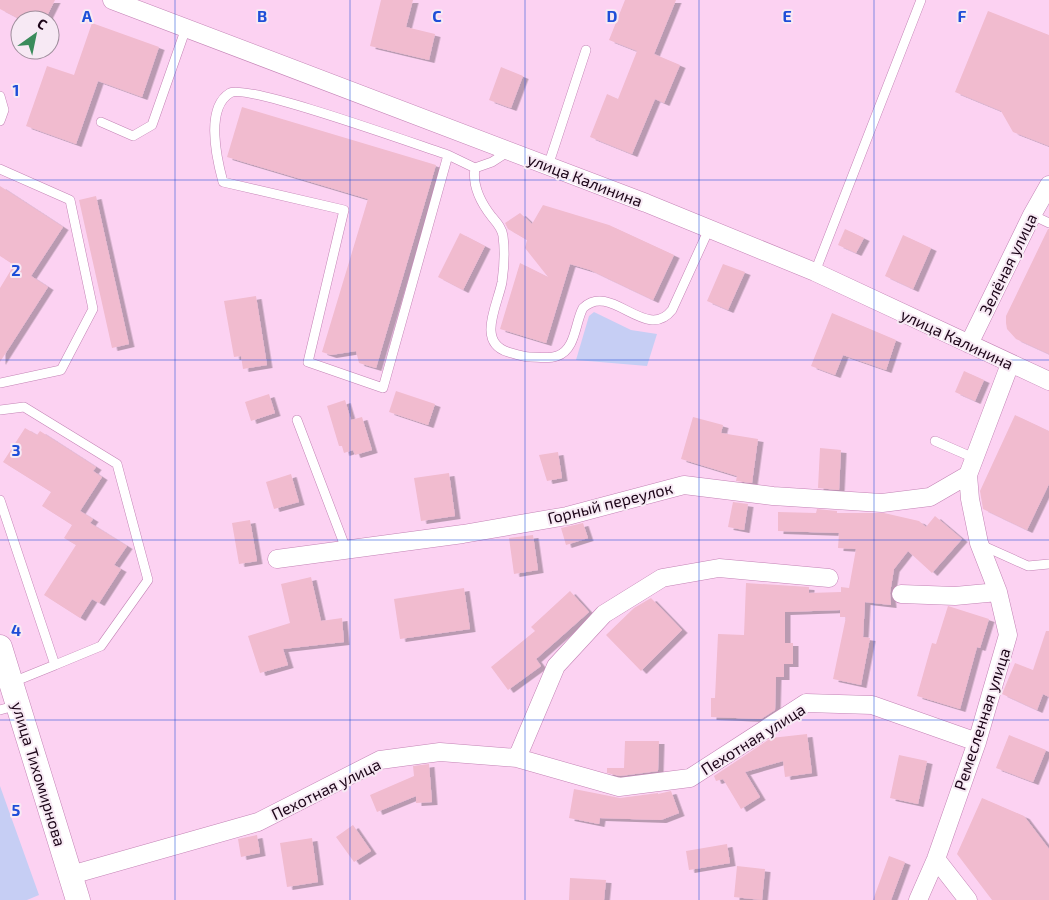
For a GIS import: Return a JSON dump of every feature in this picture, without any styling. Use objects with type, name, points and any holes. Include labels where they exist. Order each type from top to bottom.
[{"type":"main road","name":"улица Тихомирнова","points":[[0,647],[11,682],[9,707],[70,875],[76,899]]},
{"type":"street","name":"улица Калинина","points":[[112,0],[548,166],[815,272],[1049,381]]},
{"type":"street","name":"Зелёная улица","points":[[969,344],[1032,215],[1049,185]]},
{"type":"street","name":"Ремесленная улица","points":[[918,900],[936,859],[976,742],[1008,635],[998,592],[979,544],[970,499],[968,475],[1010,364]]},
{"type":"street","name":"Горный переулок","points":[[278,559],[463,534],[567,516],[684,485],[773,496],[882,503],[930,497],[968,475]]},
{"type":"street","points":[[517,758],[556,666],[604,614],[662,578],[719,568],[829,578]]},
{"type":"street","points":[[901,594],[955,596],[998,592]]},
{"type":"street","name":"Пехотная улица","points":[[70,875],[258,822],[380,760],[440,752],[517,758],[619,788],[690,778],[806,703],[872,705],[976,742]]},
{"type":"street","points":[[936,859],[968,900]]},
{"type":"lane","points":[[815,272],[921,0]]},
{"type":"lane","points":[[101,122],[132,136],[152,124],[186,28]]},
{"type":"lane","points":[[548,166],[586,50]]},
{"type":"lane","points":[[448,155],[383,388],[308,362],[344,210],[223,182],[216,156],[216,128],[218,110],[223,100],[231,92],[240,91],[288,102],[448,155],[475,168],[492,162],[508,151]]},
{"type":"lane","points":[[0,96],[4,110],[0,121]]},
{"type":"lane","points":[[475,168],[474,178],[479,196],[498,224],[504,239],[502,282],[491,320],[493,339],[499,348],[519,356],[556,356],[564,352],[572,339],[583,308],[596,300],[605,301],[646,320],[655,320],[666,315],[672,310],[709,229]]},
{"type":"lane","points":[[0,169],[70,200],[93,309],[61,370],[0,383]]},
{"type":"lane","points":[[1032,215],[1049,223]]},
{"type":"lane","points":[[0,410],[24,407],[117,464],[148,580],[101,646],[11,682]]},
{"type":"lane","points":[[297,420],[346,549]]},
{"type":"lane","points":[[935,441],[974,458]]},
{"type":"lane","points":[[0,500],[55,665]]},
{"type":"lane","points":[[979,544],[1028,566],[1049,564]]},
{"type":"shaded area","points":[[594,312],[631,330],[657,334],[647,366],[576,360],[589,316]]},
{"type":"shaded area","points":[[0,786],[39,895],[27,900],[0,900]]},
{"type":"building","points":[[0,0],[55,0],[50,10],[10,10],[10,14],[0,9]]},
{"type":"building","points":[[381,0],[413,0],[406,27],[435,34],[429,60],[370,46]]},
{"type":"building","points":[[625,0],[676,0],[654,54],[680,65],[664,103],[655,99],[632,154],[590,137],[607,94],[618,99],[637,51],[609,40]]},
{"type":"building","points":[[988,11],[1049,35],[1049,146],[1013,132],[1001,111],[955,92]]},
{"type":"building","points":[[92,23],[159,47],[142,97],[98,81],[76,144],[26,126],[47,66],[74,75]]},
{"type":"building","points":[[501,67],[523,76],[511,108],[489,100]]},
{"type":"building","points":[[242,107],[436,165],[376,368],[359,363],[356,351],[331,355],[322,352],[368,199],[227,157]]},
{"type":"building","points":[[0,186],[63,227],[31,276],[48,287],[0,362],[0,288],[14,265],[0,256]]},
{"type":"building","points":[[96,196],[129,344],[112,348],[79,200]]},
{"type":"building","points":[[543,205],[609,225],[674,255],[653,300],[590,270],[570,264],[546,343],[500,329],[520,263],[548,277],[525,248],[527,240],[508,229],[505,223],[520,213],[532,224]]},
{"type":"building","points":[[845,229],[864,238],[856,253],[838,245]]},
{"type":"building","points":[[1048,229],[1049,354],[1016,339],[1007,329],[1006,323],[1006,316]]},
{"type":"building","points":[[460,233],[485,246],[463,290],[438,277]]},
{"type":"building","points":[[903,235],[931,248],[913,289],[885,276]]},
{"type":"building","points":[[723,264],[745,272],[728,310],[707,301]]},
{"type":"building","points":[[256,296],[267,365],[243,369],[241,356],[234,357],[224,301]]},
{"type":"building","points":[[832,313],[896,340],[886,370],[843,355],[835,375],[811,366]]},
{"type":"building","points":[[964,371],[984,380],[975,401],[955,392]]},
{"type":"building","points":[[396,391],[435,404],[428,425],[389,412]]},
{"type":"building","points":[[269,394],[275,413],[251,421],[245,402]]},
{"type":"building","points":[[345,400],[351,420],[362,417],[372,450],[355,455],[353,450],[344,453],[342,446],[339,446],[327,406]]},
{"type":"building","points":[[1015,415],[1049,431],[1049,484],[1027,530],[983,509],[980,491]]},
{"type":"building","points":[[693,417],[723,425],[721,433],[758,439],[752,483],[736,481],[737,476],[681,459]]},
{"type":"building","points":[[25,428],[37,435],[40,431],[96,467],[93,471],[102,477],[80,511],[93,519],[90,523],[127,546],[114,565],[121,569],[99,603],[92,599],[80,618],[44,595],[76,545],[64,538],[72,525],[42,506],[51,492],[3,462]]},
{"type":"building","points":[[820,448],[841,450],[839,490],[818,488]]},
{"type":"building","points":[[558,452],[562,478],[547,481],[539,455]]},
{"type":"building","points":[[449,473],[455,516],[421,521],[414,478]]},
{"type":"building","points":[[291,474],[299,502],[274,509],[266,482]]},
{"type":"building","points":[[733,502],[748,504],[744,530],[728,527]]},
{"type":"building","points":[[817,509],[837,511],[837,513],[884,513],[919,521],[926,527],[935,516],[962,539],[932,573],[908,551],[894,569],[890,593],[891,605],[865,602],[863,637],[870,638],[861,685],[833,679],[846,617],[840,617],[840,610],[785,612],[785,643],[793,643],[793,664],[784,664],[784,677],[776,677],[775,710],[761,719],[711,717],[711,698],[715,698],[718,634],[744,635],[746,583],[809,587],[809,593],[841,592],[841,587],[849,588],[856,549],[838,548],[839,533],[778,531],[778,512],[816,513]]},
{"type":"building","points":[[250,520],[257,561],[239,564],[232,523]]},
{"type":"building","points":[[583,523],[588,538],[566,545],[561,528]]},
{"type":"building","points":[[533,535],[538,570],[514,574],[509,538]]},
{"type":"building","points":[[311,577],[321,621],[342,618],[344,642],[283,649],[288,665],[260,673],[248,636],[290,623],[281,584]]},
{"type":"building","points":[[464,588],[470,629],[400,639],[394,599]]},
{"type":"building","points":[[570,591],[589,612],[536,659],[541,666],[508,690],[491,667],[535,631],[531,627]]},
{"type":"building","points":[[651,598],[682,630],[641,671],[606,635],[634,608]]},
{"type":"building","points":[[948,606],[989,619],[980,648],[977,647],[960,709],[917,696],[932,643],[936,644]]},
{"type":"building","points":[[1046,631],[1049,631],[1049,697],[1043,694],[1037,710],[1002,694],[1015,663],[1033,670]]},
{"type":"building","points":[[807,734],[812,773],[785,777],[783,761],[745,772],[760,797],[741,809],[723,779],[716,781],[714,776],[771,738]]},
{"type":"building","points":[[1009,735],[1046,750],[1033,782],[996,768]]},
{"type":"building","points":[[625,741],[659,741],[658,771],[620,776],[607,773],[607,768],[624,768]]},
{"type":"building","points":[[899,755],[927,761],[918,804],[890,798]]},
{"type":"building","points":[[429,764],[432,802],[416,803],[416,796],[377,812],[370,795],[414,776],[413,766]]},
{"type":"building","points":[[574,789],[620,798],[671,791],[679,813],[661,820],[600,818],[599,824],[569,818]]},
{"type":"building","points":[[982,798],[1024,816],[1049,849],[1049,900],[992,900],[957,854]]},
{"type":"building","points":[[353,825],[371,851],[354,862],[336,837]]},
{"type":"building","points":[[257,835],[260,853],[241,857],[238,839]]},
{"type":"building","points":[[312,838],[318,882],[287,887],[280,843]]},
{"type":"building","points":[[727,844],[730,863],[689,870],[686,851]]},
{"type":"building","points":[[889,856],[905,862],[891,900],[873,900]]},
{"type":"building","points":[[737,866],[765,869],[762,900],[734,897]]},
{"type":"building","points":[[570,878],[606,880],[604,900],[569,900]]}]
